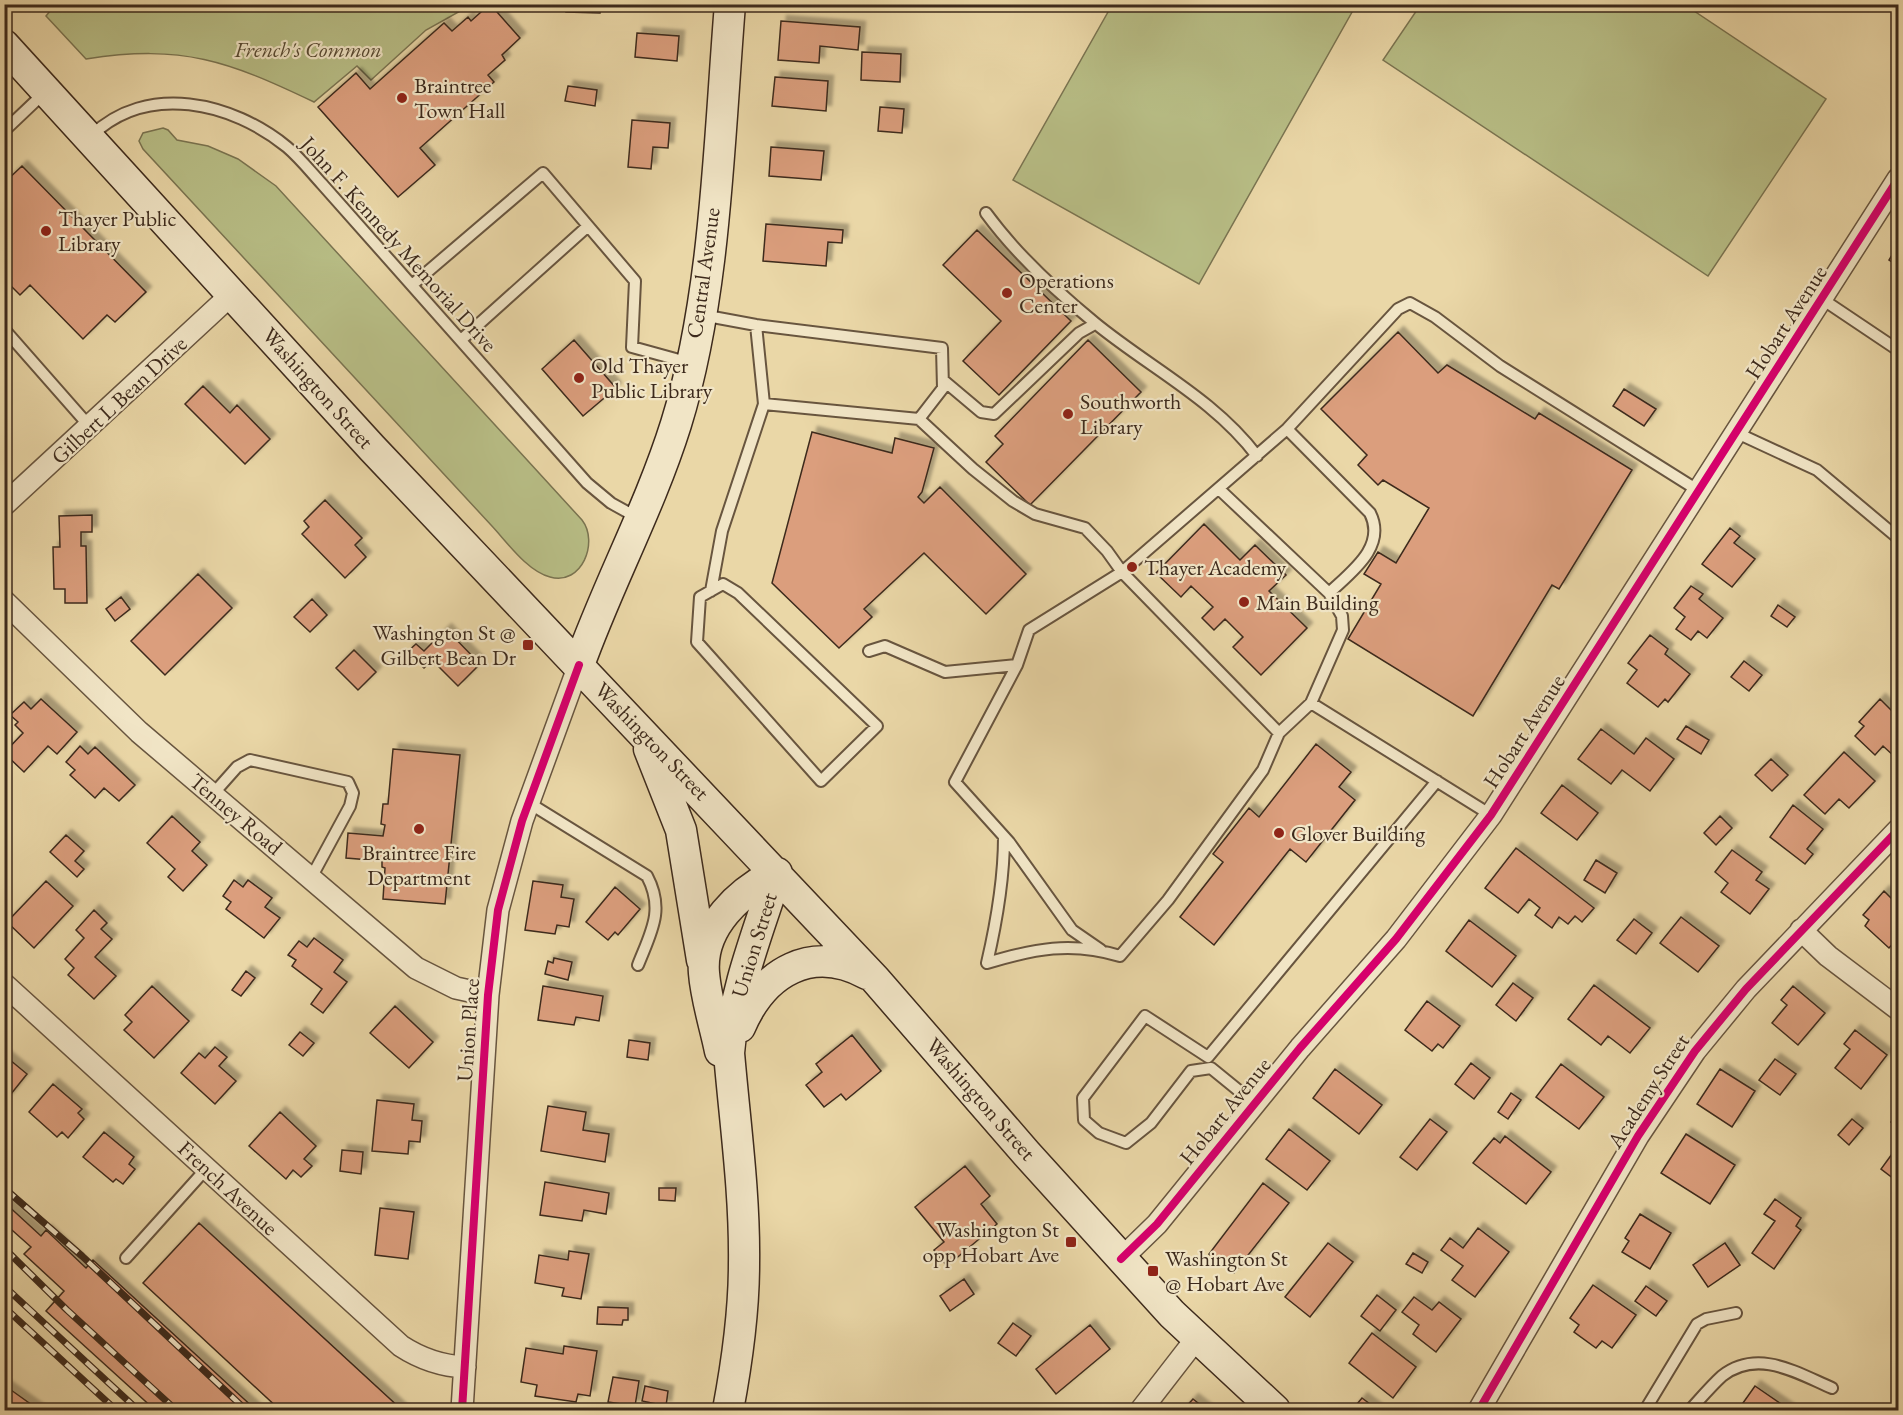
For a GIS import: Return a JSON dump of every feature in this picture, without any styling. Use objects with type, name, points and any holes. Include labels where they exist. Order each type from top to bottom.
[{"type":"main road","name":"Central Avenue","points":[[579,665],[676,422],[690,363],[711,232],[730,4]]},
{"type":"main road","name":"Washington Street","points":[[4,45],[372,448],[639,727],[875,979],[1120,1259],[1196,1339],[1275,1410]]},
{"type":"main road","points":[[639,727],[668,790],[681,830],[704,972]]},
{"type":"main road","name":"Union Street","points":[[734,1116],[704,972],[709,942],[724,913],[749,889],[777,873]]},
{"type":"main road","name":"Union Street","points":[[728,1410],[741,1331],[744,1264],[742,1193],[729,1053],[733,1016],[777,873]]},
{"type":"main road","points":[[734,1116],[737,1035],[753,1002],[775,978],[801,964],[830,961],[852,967],[875,979]]},
{"type":"street","name":"Hobart Avenue","points":[[1120,1259],[1157,1224],[1254,1103],[1396,939],[1491,815],[1899,179]]},
{"type":"street","name":"Gilbert L Bean Drive","points":[[4,505],[91,428],[232,294]]},
{"type":"street","name":"Tenney Road","points":[[4,601],[131,724],[429,976],[456,988],[488,995]]},
{"type":"street","name":"Union Place","points":[[462,1410],[488,995],[494,939],[502,891],[529,802],[579,665]]},
{"type":"street","name":"Academy Street","points":[[1479,1410],[1664,1096],[1729,1008],[1801,930],[1899,830]]},
{"type":"street","points":[[1801,930],[1828,956],[1899,1010]]},
{"type":"street","name":"French Avenue","points":[[4,984],[401,1346],[414,1355],[440,1364],[465,1367]]},
{"type":"street","points":[[1141,1410],[1196,1339]]},
{"type":"lane","points":[[4,131],[47,91]]},
{"type":"lane","name":"John F. Kennedy Memorial Drive","points":[[89,138],[124,113],[153,103],[205,106],[242,119],[289,148],[587,483],[611,503],[639,518]]},
{"type":"lane","points":[[412,285],[543,172],[635,281],[632,347],[690,363]]},
{"type":"lane","points":[[986,213],[1008,242],[1095,324],[1200,399],[1238,431],[1257,456]]},
{"type":"lane","points":[[460,340],[588,226]]},
{"type":"lane","points":[[1822,300],[1899,350]]},
{"type":"lane","points":[[1101,950],[1072,930],[1004,837],[955,782],[1017,665],[1029,630],[1122,572],[1220,490],[1287,429],[1398,309],[1410,303],[1435,316],[1500,366],[1699,491]]},
{"type":"lane","points":[[699,314],[756,325],[942,348],[943,388],[919,419]]},
{"type":"lane","points":[[943,380],[981,412],[994,414],[1079,333],[1095,324]]},
{"type":"lane","points":[[711,591],[722,531],[764,404],[756,325]]},
{"type":"lane","points":[[4,329],[91,428]]},
{"type":"lane","points":[[764,404],[919,419],[973,469],[1013,501],[1035,514],[1085,528],[1107,551],[1122,572],[1279,733]]},
{"type":"lane","points":[[1287,429],[1370,513],[1374,521],[1373,543],[1364,559],[1329,593]]},
{"type":"lane","points":[[1737,432],[1817,470],[1899,538]]},
{"type":"lane","points":[[1004,837],[1004,872],[998,915],[987,963],[1032,949],[1071,947],[1101,950],[1120,956],[1168,900],[1263,770],[1279,733],[1311,703],[1343,630],[1342,616],[1329,593],[1220,490]]},
{"type":"lane","points":[[723,584],[738,593],[877,726],[820,781],[697,642],[700,597],[711,591],[723,584]]},
{"type":"lane","points":[[869,651],[885,646],[945,672],[1017,665]]},
{"type":"lane","points":[[1311,703],[1491,815]]},
{"type":"lane","points":[[213,794],[237,767],[250,760],[348,782],[354,793],[350,806],[311,878]]},
{"type":"lane","points":[[1254,1103],[1211,1068],[1191,1071],[1151,1123],[1126,1143],[1100,1133],[1084,1120],[1083,1098],[1145,1016],[1208,1057],[1437,781]]},
{"type":"lane","points":[[529,802],[647,876],[655,891],[657,906],[654,924],[638,965]]},
{"type":"lane","points":[[126,1258],[206,1169]]},
{"type":"lane","points":[[1645,1410],[1697,1324],[1706,1319],[1736,1313]]},
{"type":"lane","points":[[1690,1410],[1724,1375],[1752,1363],[1778,1364],[1832,1388]]},
{"type":"green space","points":[[1421,4],[1685,5],[1826,99],[1708,276],[1383,60]]},
{"type":"green space","name":"French's Common","points":[[55,5],[471,5],[426,30],[371,80],[357,66],[314,102],[230,66],[178,55],[120,55],[86,59],[46,16]]},
{"type":"green space","points":[[1112,5],[1356,5],[1199,284],[1013,180]]},
{"type":"green space","points":[[163,128],[177,140],[208,146],[238,159],[276,186],[582,520],[589,539],[588,550],[579,569],[561,578],[550,577],[533,569],[518,555],[143,149],[139,141],[143,133]]},
{"type":"building","name":"Braintree Town Hall","points":[[490,4],[520,38],[502,55],[505,60],[488,75],[494,82],[420,148],[435,165],[398,197],[318,107],[356,73],[370,89],[444,23],[452,31],[468,17],[471,21]]},
{"type":"building","points":[[567,4],[601,4],[600,13],[566,12]]},
{"type":"building","points":[[781,21],[860,27],[858,50],[820,46],[819,63],[778,60]]},
{"type":"building","points":[[637,33],[679,36],[677,61],[635,57]]},
{"type":"building","points":[[862,52],[901,54],[900,82],[861,80]]},
{"type":"building","points":[[775,77],[828,81],[826,111],[772,106]]},
{"type":"building","points":[[568,86],[597,90],[595,106],[565,101]]},
{"type":"building","points":[[880,107],[904,109],[902,133],[878,131]]},
{"type":"building","points":[[632,120],[670,123],[668,148],[653,147],[651,169],[628,167]]},
{"type":"building","points":[[771,147],[824,151],[821,180],[769,176]]},
{"type":"building","name":"Thayer Public Library","points":[[22,166],[146,292],[115,322],[107,315],[83,339],[30,285],[20,295],[4,279],[4,183]]},
{"type":"building","points":[[766,224],[843,230],[842,243],[828,242],[826,266],[763,261]]},
{"type":"building","name":"Operations Center","points":[[977,230],[1071,321],[999,395],[963,361],[1001,321],[943,265]]},
{"type":"building","points":[[1898,245],[1898,266],[1889,260]]},
{"type":"building","points":[[1398,332],[1438,373],[1447,365],[1535,419],[1539,413],[1632,470],[1559,589],[1552,585],[1473,716],[1348,639],[1381,584],[1364,574],[1378,552],[1396,563],[1429,508],[1383,480],[1378,485],[1358,465],[1367,455],[1321,409]]},
{"type":"building","name":"Old Thayer Public Library","points":[[574,340],[616,388],[583,416],[542,369]]},
{"type":"building","name":"Southworth Library","points":[[1088,340],[1141,392],[1030,505],[986,462],[1003,444],[995,436]]},
{"type":"building","points":[[203,386],[230,413],[237,405],[270,439],[245,464],[185,404]]},
{"type":"building","points":[[1624,389],[1656,409],[1644,426],[1613,406]]},
{"type":"building","points":[[812,432],[892,453],[895,438],[934,448],[922,492],[918,497],[924,503],[940,487],[1026,574],[986,614],[924,553],[864,609],[872,617],[839,648],[772,583]]},
{"type":"building","points":[[325,500],[362,538],[355,545],[366,557],[345,578],[302,534],[309,527],[304,521]]},
{"type":"building","points":[[92,515],[92,532],[81,532],[81,546],[86,546],[87,603],[65,603],[65,589],[54,589],[53,547],[60,547],[59,516]]},
{"type":"building","name":"Main Building","points":[[1204,524],[1240,560],[1255,545],[1286,575],[1269,591],[1307,628],[1261,675],[1233,647],[1243,637],[1225,619],[1214,630],[1202,618],[1213,607],[1191,586],[1181,597],[1156,573]]},
{"type":"building","points":[[1730,528],[1740,536],[1734,543],[1755,559],[1732,587],[1702,564]]},
{"type":"building","points":[[198,574],[232,608],[165,675],[131,641]]},
{"type":"building","points":[[1691,586],[1703,594],[1699,599],[1723,618],[1707,638],[1698,631],[1691,640],[1676,629],[1685,617],[1674,608]]},
{"type":"building","points":[[121,597],[130,609],[115,621],[106,609]]},
{"type":"building","points":[[312,599],[327,615],[310,632],[294,617]]},
{"type":"building","points":[[1778,605],[1795,617],[1787,627],[1771,616]]},
{"type":"building","points":[[446,629],[480,664],[458,686],[432,660],[424,668],[407,652],[416,644],[424,651]]},
{"type":"building","points":[[1650,635],[1668,649],[1665,654],[1690,674],[1668,702],[1665,699],[1658,707],[1627,683],[1637,670],[1628,663]]},
{"type":"building","points":[[354,650],[376,672],[358,690],[336,668]]},
{"type":"building","points":[[1744,661],[1762,675],[1749,691],[1731,677]]},
{"type":"building","points":[[41,699],[77,732],[57,754],[48,746],[24,772],[4,753],[23,733],[15,725],[18,722],[10,715],[24,702],[31,709]]},
{"type":"building","points":[[1880,699],[1898,717],[1898,754],[1895,757],[1883,746],[1875,755],[1855,736],[1864,726],[1859,722]]},
{"type":"building","points":[[1686,726],[1709,740],[1701,754],[1677,739]]},
{"type":"building","points":[[1601,729],[1634,754],[1646,738],[1674,759],[1650,791],[1622,770],[1611,784],[1578,759]]},
{"type":"building","name":"Glover Building","points":[[1316,744],[1351,772],[1339,787],[1355,800],[1306,862],[1290,849],[1214,945],[1180,917],[1223,862],[1213,854],[1249,808],[1259,817]]},
{"type":"building","points":[[80,746],[88,754],[95,747],[135,785],[119,801],[104,788],[95,798],[70,775],[75,770],[66,762]]},
{"type":"building","name":"Braintree Fire Department","points":[[393,749],[460,755],[445,904],[383,899],[385,868],[382,867],[382,861],[346,858],[348,833],[383,836],[385,825],[381,824],[383,804],[388,804]]},
{"type":"building","points":[[1844,752],[1875,781],[1849,808],[1839,799],[1825,814],[1804,795]]},
{"type":"building","points":[[1771,759],[1788,775],[1772,791],[1755,775]]},
{"type":"building","points":[[1562,785],[1598,813],[1577,840],[1541,813]]},
{"type":"building","points":[[1793,805],[1823,829],[1807,849],[1813,854],[1805,864],[1770,837]]},
{"type":"building","points":[[172,816],[200,842],[192,851],[207,865],[183,891],[168,877],[175,869],[147,843]]},
{"type":"building","points":[[1720,816],[1732,828],[1716,845],[1704,833]]},
{"type":"building","points":[[66,835],[84,851],[75,861],[84,869],[77,877],[50,852]]},
{"type":"building","points":[[1516,848],[1594,908],[1582,922],[1575,916],[1568,924],[1559,917],[1552,928],[1535,915],[1540,908],[1529,899],[1518,913],[1485,888]]},
{"type":"building","points":[[1732,850],[1762,872],[1756,880],[1769,889],[1750,914],[1721,892],[1728,883],[1715,872]]},
{"type":"building","points":[[1596,860],[1617,873],[1605,893],[1584,880]]},
{"type":"building","points":[[234,880],[243,887],[248,880],[272,898],[265,907],[280,918],[264,938],[226,909],[231,902],[223,896]]},
{"type":"building","points":[[46,881],[73,906],[34,948],[7,922]]},
{"type":"building","points":[[533,881],[563,885],[561,897],[574,899],[569,927],[557,925],[555,934],[525,930]]},
{"type":"building","points":[[615,887],[640,909],[618,935],[615,932],[608,940],[586,922]]},
{"type":"building","points":[[1884,891],[1898,905],[1898,938],[1889,948],[1865,926],[1869,920],[1863,915]]},
{"type":"building","points":[[94,910],[107,923],[101,929],[112,939],[95,957],[116,976],[94,999],[68,975],[74,968],[65,959],[84,938],[76,930]]},
{"type":"building","points":[[1681,917],[1719,946],[1698,972],[1660,943]]},
{"type":"building","points":[[1634,919],[1652,933],[1636,954],[1617,940]]},
{"type":"building","points":[[1469,920],[1516,956],[1492,987],[1446,951]]},
{"type":"building","points":[[314,938],[343,960],[334,972],[347,982],[323,1013],[311,1004],[322,989],[292,966],[296,960],[288,955],[299,941],[307,947]]},
{"type":"building","points":[[554,958],[572,962],[568,980],[545,974],[548,961],[553,963]]},
{"type":"building","points":[[246,971],[255,978],[241,996],[232,990]]},
{"type":"building","points":[[1513,983],[1533,998],[1516,1021],[1496,1005]]},
{"type":"building","points":[[1594,985],[1650,1028],[1630,1053],[1608,1036],[1601,1045],[1568,1019]]},
{"type":"building","points":[[152,986],[189,1021],[154,1058],[124,1030],[132,1022],[125,1015]]},
{"type":"building","points":[[543,986],[603,996],[599,1021],[576,1017],[574,1025],[538,1020]]},
{"type":"building","points":[[1793,986],[1825,1013],[1798,1045],[1772,1023],[1787,1005],[1781,1000]]},
{"type":"building","points":[[1427,1001],[1460,1026],[1443,1048],[1438,1044],[1432,1051],[1405,1030]]},
{"type":"building","points":[[395,1006],[433,1042],[409,1068],[370,1033]]},
{"type":"building","points":[[1855,1030],[1887,1055],[1861,1089],[1835,1068],[1850,1049],[1844,1044]]},
{"type":"building","points":[[300,1032],[314,1043],[303,1056],[289,1045]]},
{"type":"building","points":[[852,1035],[881,1071],[846,1100],[841,1094],[824,1107],[806,1085],[822,1072],[816,1064]]},
{"type":"building","points":[[629,1040],[650,1043],[648,1060],[627,1057]]},
{"type":"building","points":[[215,1047],[227,1057],[219,1066],[236,1081],[215,1104],[181,1073],[199,1053],[205,1058]]},
{"type":"building","points":[[4,1055],[27,1074],[7,1099],[4,1096]]},
{"type":"building","points":[[1775,1059],[1796,1074],[1780,1095],[1759,1080]]},
{"type":"building","points":[[1471,1063],[1490,1078],[1474,1099],[1455,1084]]},
{"type":"building","points":[[1561,1064],[1604,1097],[1579,1129],[1536,1097]]},
{"type":"building","points":[[1335,1069],[1382,1105],[1359,1134],[1313,1098]]},
{"type":"building","points":[[1720,1069],[1755,1091],[1732,1127],[1697,1104]]},
{"type":"building","points":[[53,1084],[82,1109],[78,1113],[84,1119],[68,1138],[62,1132],[57,1137],[29,1112]]},
{"type":"building","points":[[1511,1093],[1521,1100],[1508,1119],[1498,1112]]},
{"type":"building","points":[[377,1100],[414,1104],[412,1120],[422,1121],[420,1142],[409,1141],[408,1154],[372,1151]]},
{"type":"building","points":[[548,1106],[586,1112],[583,1130],[609,1134],[605,1162],[541,1151]]},
{"type":"building","points":[[1898,1111],[1898,1127],[1891,1122]]},
{"type":"building","points":[[280,1112],[316,1146],[304,1159],[312,1166],[301,1177],[293,1170],[286,1179],[249,1146]]},
{"type":"building","points":[[1430,1119],[1447,1132],[1417,1170],[1400,1157]]},
{"type":"building","points":[[1852,1119],[1863,1128],[1849,1145],[1838,1135]]},
{"type":"building","points":[[1289,1129],[1330,1161],[1307,1190],[1266,1159]]},
{"type":"building","points":[[104,1132],[134,1157],[129,1164],[135,1169],[123,1184],[116,1179],[113,1182],[83,1157]]},
{"type":"building","points":[[1686,1134],[1735,1165],[1710,1204],[1661,1173]]},
{"type":"building","points":[[1505,1136],[1551,1172],[1526,1204],[1473,1163],[1494,1138],[1500,1143]]},
{"type":"building","points":[[342,1150],[363,1152],[361,1174],[340,1171]]},
{"type":"building","points":[[1895,1150],[1898,1153],[1898,1182],[1881,1169]]},
{"type":"building","points":[[965,1166],[990,1196],[981,1204],[997,1224],[947,1266],[934,1250],[944,1242],[915,1207]]},
{"type":"building","points":[[545,1182],[609,1193],[606,1214],[584,1210],[582,1221],[540,1215]]},
{"type":"building","points":[[1263,1183],[1289,1203],[1234,1273],[1209,1254]]},
{"type":"building","points":[[659,1188],[676,1188],[675,1201],[659,1200]]},
{"type":"building","points":[[1775,1199],[1801,1218],[1796,1226],[1801,1230],[1774,1269],[1752,1253],[1775,1221],[1764,1214]]},
{"type":"building","points":[[4,1202],[41,1236],[46,1230],[86,1268],[93,1260],[256,1410],[155,1410],[46,1311],[64,1291],[24,1254],[31,1247],[4,1223]]},
{"type":"building","points":[[380,1208],[414,1212],[408,1259],[375,1255]]},
{"type":"building","points":[[1640,1214],[1671,1233],[1650,1269],[1622,1252],[1629,1241],[1625,1238]]},
{"type":"building","points":[[199,1223],[402,1410],[300,1410],[294,1405],[288,1410],[280,1410],[143,1283]]},
{"type":"building","points":[[1478,1228],[1509,1252],[1475,1297],[1452,1280],[1463,1266],[1441,1250],[1450,1238],[1463,1248]]},
{"type":"building","points":[[1328,1243],[1353,1262],[1310,1317],[1285,1297]]},
{"type":"building","points":[[1725,1243],[1740,1265],[1708,1287],[1693,1265]]},
{"type":"building","points":[[569,1251],[589,1254],[581,1299],[562,1296],[564,1288],[535,1283],[539,1255],[568,1260]]},
{"type":"building","points":[[1413,1253],[1428,1262],[1422,1273],[1406,1264]]},
{"type":"building","points":[[964,1279],[974,1294],[950,1311],[940,1296]]},
{"type":"building","points":[[1593,1285],[1636,1315],[1612,1348],[1602,1341],[1596,1348],[1574,1332],[1579,1325],[1570,1318]]},
{"type":"building","points":[[1646,1286],[1667,1301],[1656,1316],[1635,1301]]},
{"type":"building","points":[[1377,1295],[1396,1310],[1380,1331],[1361,1316]]},
{"type":"building","points":[[1414,1297],[1432,1310],[1439,1302],[1461,1319],[1436,1352],[1413,1334],[1419,1325],[1402,1312]]},
{"type":"building","points":[[598,1307],[628,1308],[628,1320],[623,1320],[622,1325],[597,1324]]},
{"type":"building","points":[[1013,1323],[1031,1336],[1016,1356],[998,1343]]},
{"type":"building","points":[[1090,1325],[1110,1349],[1056,1394],[1036,1369]]},
{"type":"building","points":[[1372,1333],[1416,1367],[1393,1398],[1349,1363]]},
{"type":"building","points":[[564,1346],[597,1351],[590,1396],[578,1394],[576,1402],[535,1396],[537,1385],[521,1382],[526,1348],[563,1354]]},
{"type":"building","points":[[613,1377],[639,1381],[635,1406],[608,1402]]},
{"type":"building","points":[[4,1385],[39,1410],[4,1410]]},
{"type":"building","points":[[645,1386],[668,1391],[666,1406],[642,1401]]},
{"type":"building","points":[[1755,1386],[1790,1410],[1738,1410]]},
{"type":"building","points":[[1362,1398],[1378,1410],[1352,1410]]},
{"type":"building","points":[[1193,1399],[1207,1410],[1183,1410]]},
{"type":"railway","points":[[4,1188],[82,1256],[246,1410]]},
{"type":"railway","points":[[4,1248],[67,1310],[176,1410]]},
{"type":"railway","points":[[4,1286],[138,1410]]},
{"type":"railway","points":[[4,1307],[116,1410]]},
{"type":"cycle path","points":[[1121,1259],[1157,1224],[1300,1048],[1396,939],[1491,815],[1898,179]]},
{"type":"cycle path","points":[[462,1410],[488,995],[498,910],[522,821],[579,665]]},
{"type":"cycle path","points":[[1479,1410],[1638,1136],[1695,1051],[1746,989],[1898,830]]},
{"type":"place","name":"Braintree Town Hall","points":[[402,98]]},
{"type":"place","name":"Thayer Public Library","points":[[46,231]]},
{"type":"place","name":"Operations Center","points":[[1007,293]]},
{"type":"place","name":"Old Thayer Public Library","points":[[579,378]]},
{"type":"place","name":"Southworth Library","points":[[1068,414]]},
{"type":"place","name":"Thayer Academy","points":[[1132,567]]},
{"type":"place","name":"Main Building","points":[[1244,602]]},
{"type":"place","name":"Washington St @ Gilbert Bean Dr","points":[[528,645]]},
{"type":"place","name":"Braintree Fire Department","points":[[419,829]]},
{"type":"place","name":"Glover Building","points":[[1279,833]]},
{"type":"place","name":"Washington St opp Hobart Ave","points":[[1071,1242]]},
{"type":"place","name":"Washington St @ Hobart Ave","points":[[1153,1271]]}]
